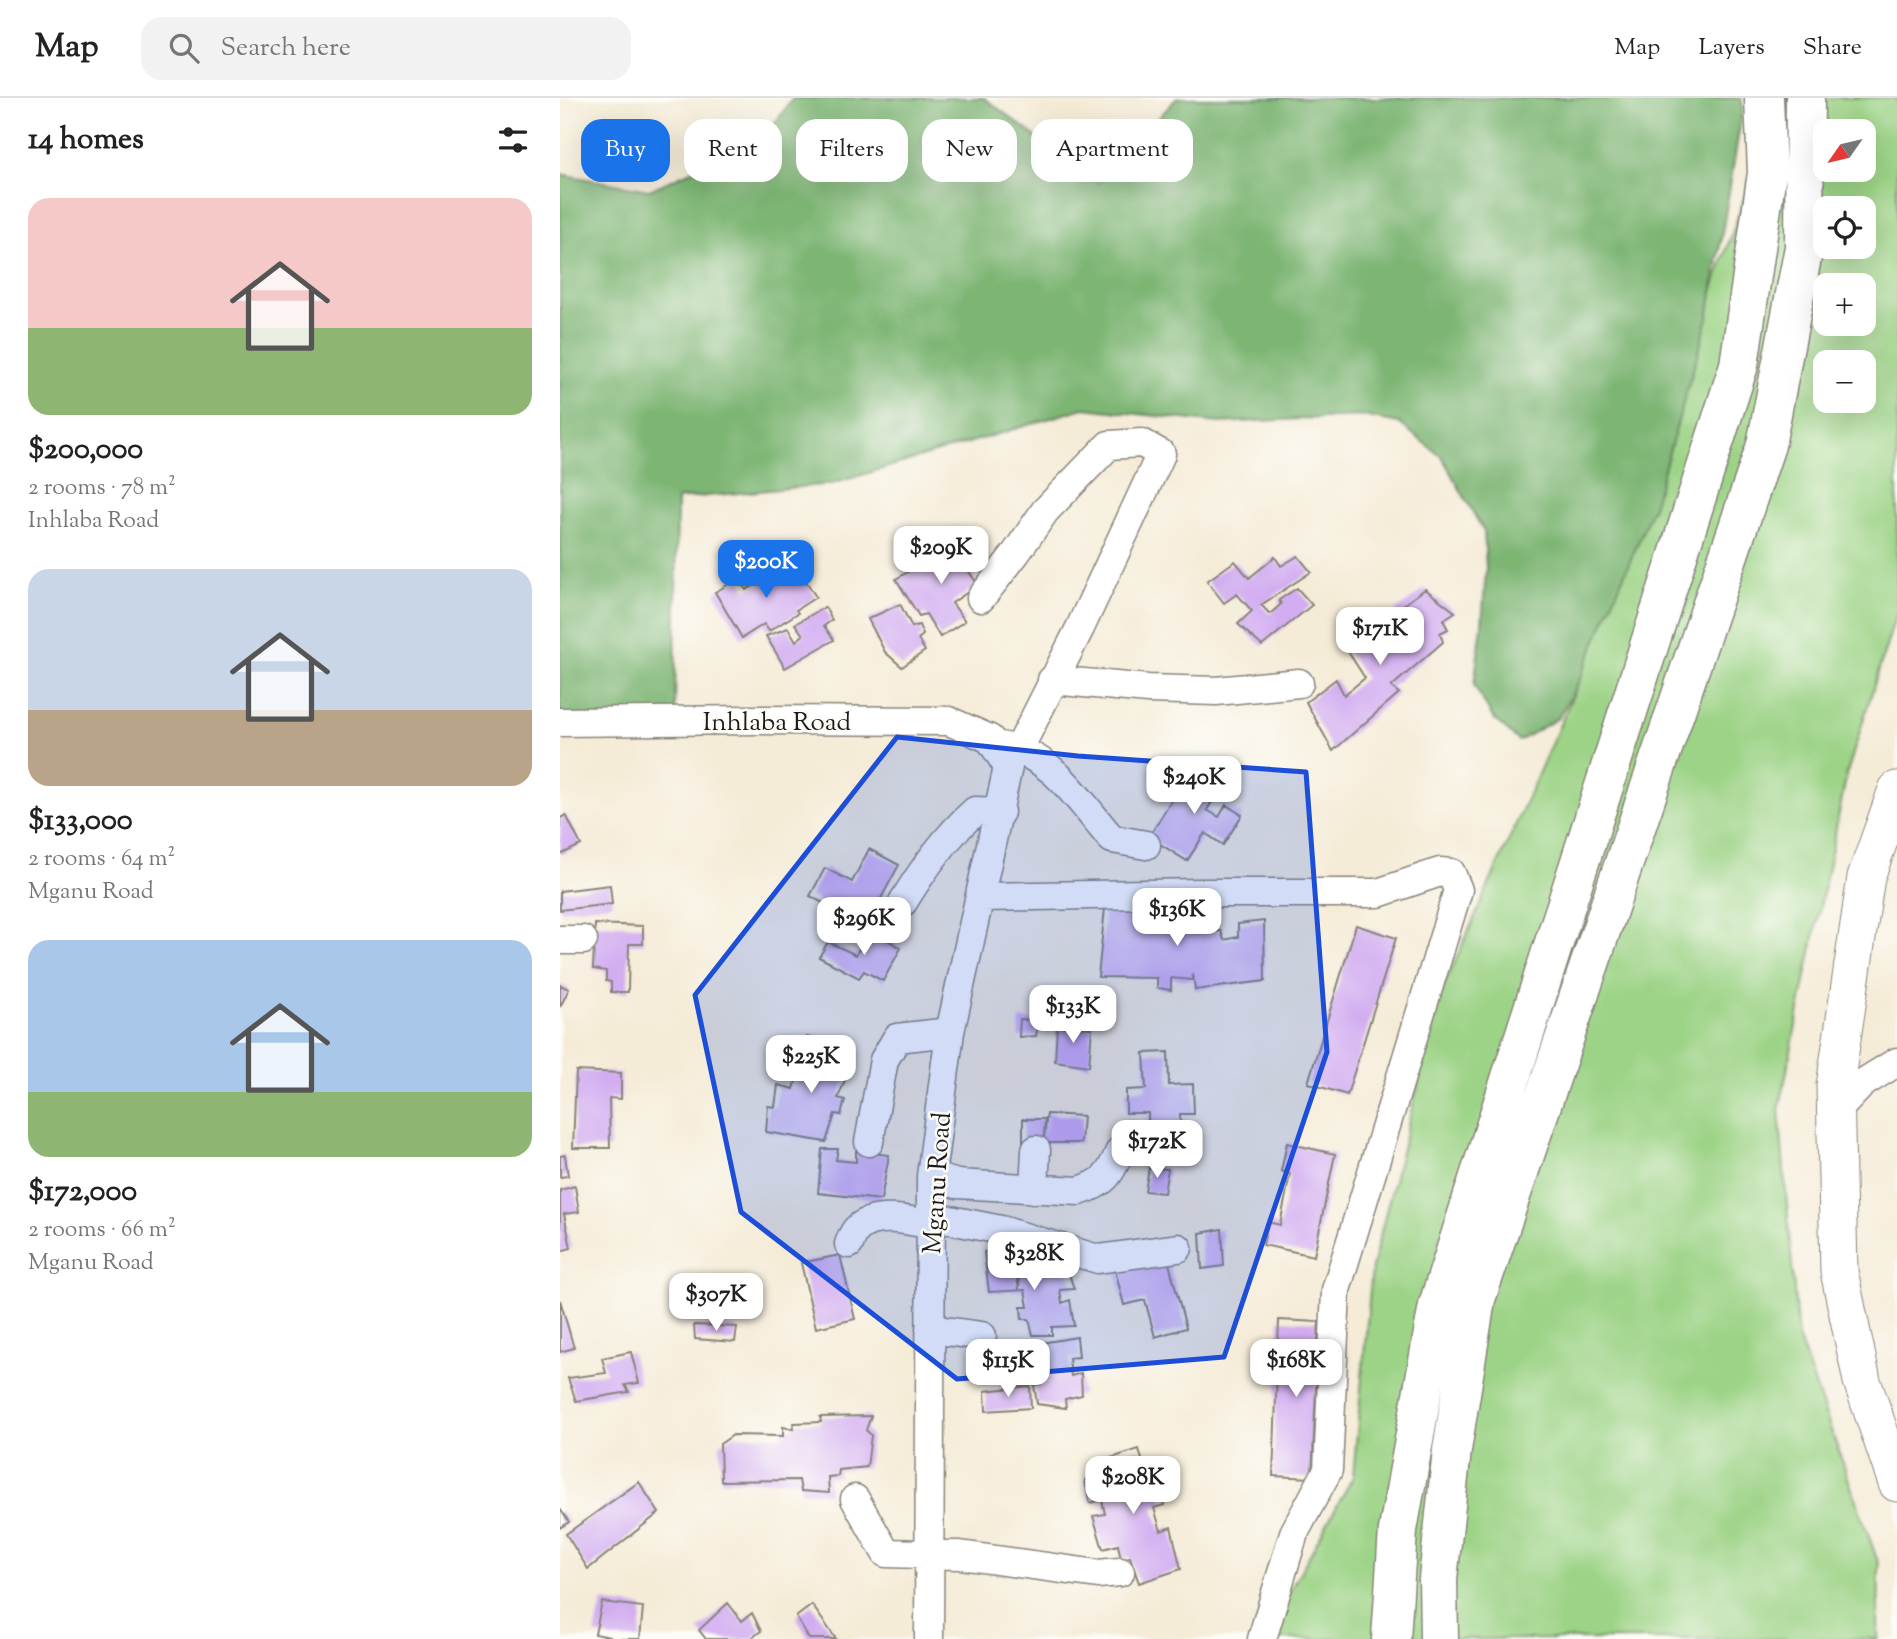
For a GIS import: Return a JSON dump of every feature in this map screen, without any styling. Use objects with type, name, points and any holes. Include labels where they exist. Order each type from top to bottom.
[{"type":"highway","points":[[1391,1639],[1398,1530],[1438,1305],[1739,365],[1767,173],[1764,98]]},
{"type":"highway","points":[[1439,1639],[1438,1579],[1447,1489],[1476,1299],[1766,445],[1804,247],[1805,98]]},
{"type":"main road","points":[[1897,790],[1866,877],[1835,1086],[1839,1271],[1862,1381],[1897,1483]]},
{"type":"street","points":[[981,598],[1045,511],[1109,445],[1142,443],[1161,454],[1080,628],[1052,681],[1001,744]]},
{"type":"street","points":[[1052,681],[1147,689],[1216,691],[1299,683]]},
{"type":"street","name":"Inhlaba Road","points":[[560,722],[949,721],[1045,763],[1064,780],[1112,839],[1146,845]]},
{"type":"street","name":"Mganu Road","points":[[931,1638],[931,1176],[950,1032],[1008,767],[1001,744]]},
{"type":"street","points":[[904,902],[927,863],[953,831],[975,811],[1000,812]]},
{"type":"street","points":[[980,897],[1378,893],[1440,872],[1451,873],[1458,890],[1336,1290],[1328,1469],[1294,1533],[1262,1639]]},
{"type":"street","points":[[869,1142],[884,1060],[897,1038],[950,1032]]},
{"type":"street","points":[[1835,1113],[1863,1083],[1897,1062]]},
{"type":"street","points":[[931,1176],[957,1184],[1079,1191],[1093,1187],[1110,1174],[1120,1151],[1141,1141]]},
{"type":"street","points":[[1034,1189],[1036,1150]]},
{"type":"street","points":[[849,1244],[855,1230],[869,1220],[903,1220],[1000,1230],[1098,1259],[1178,1248]]},
{"type":"street","points":[[930,1329],[982,1336]]},
{"type":"street","points":[[855,1499],[886,1553],[960,1555],[1098,1574],[1120,1572]]},
{"type":"highlighted area","points":[[897,737],[1078,756],[1306,772],[1327,1052],[1224,1357],[957,1379],[741,1212],[695,995]]},
{"type":"green space","points":[[793,98],[984,98],[1012,119],[922,119],[922,182],[1017,182],[1017,123],[1031,133],[1031,182],[1193,182],[1193,119],[1157,119],[1177,98],[1741,98],[1743,107],[1708,318],[1653,507],[1578,684],[1558,718],[1519,741],[1493,718],[1474,685],[1486,568],[1484,532],[1442,457],[1399,423],[1363,416],[1219,423],[1084,408],[832,484],[677,499],[675,721],[560,716],[560,174],[581,178],[581,182],[604,182],[649,190],[684,174],[684,182],[782,182],[782,119],[778,119]]},
{"type":"green space","points":[[1778,98],[1897,98],[1897,611],[1847,773],[1779,1110],[1798,1337],[1879,1565],[1878,1639],[1263,1639],[1353,1477],[1372,1268],[1441,993],[1578,684]]},
{"type":"building","points":[[963,539],[978,560],[966,567],[978,585],[952,603],[965,621],[940,637],[926,614],[919,616],[896,579]]},
{"type":"building","points":[[1298,556],[1311,572],[1261,605],[1270,614],[1281,604],[1279,600],[1297,588],[1312,605],[1262,646],[1238,624],[1252,611],[1237,594],[1224,603],[1207,581],[1235,561],[1249,578],[1275,557],[1281,566]]},
{"type":"building","points":[[788,558],[796,579],[802,575],[816,597],[796,610],[798,613],[769,631],[764,624],[742,638],[715,592],[740,578],[746,590],[772,577],[767,568]]},
{"type":"building","points":[[1425,589],[1455,612],[1443,620],[1448,629],[1440,633],[1443,642],[1391,687],[1399,693],[1333,751],[1306,702],[1336,679],[1344,695],[1365,678],[1345,647],[1367,624],[1375,635],[1401,618],[1395,611]]},
{"type":"building","points":[[900,604],[912,627],[919,625],[923,635],[918,639],[925,651],[902,667],[885,652],[868,619]]},
{"type":"building","points":[[825,607],[832,620],[824,626],[834,640],[785,668],[766,636],[788,628],[796,641],[803,635],[795,624]]},
{"type":"building","points":[[1194,764],[1223,784],[1207,810],[1219,817],[1226,805],[1242,815],[1223,845],[1205,833],[1187,861],[1149,837]]},
{"type":"building","points":[[566,815],[581,845],[560,855],[560,818]]},
{"type":"building","points":[[869,849],[899,865],[866,926],[810,896],[825,868],[852,882]]},
{"type":"building","points":[[610,885],[612,904],[560,910],[560,891]]},
{"type":"building","points":[[1106,898],[1170,902],[1166,920],[1200,921],[1199,933],[1221,931],[1224,940],[1238,937],[1238,924],[1264,921],[1265,981],[1195,990],[1193,974],[1192,980],[1171,978],[1171,990],[1157,988],[1157,978],[1098,977]]},
{"type":"building","points":[[595,924],[643,926],[643,944],[629,944],[628,992],[611,992],[611,982],[606,981],[606,971],[593,969]]},
{"type":"building","points":[[1356,925],[1396,938],[1347,1095],[1308,1083]]},
{"type":"building","points":[[870,930],[901,948],[883,981],[864,971],[859,978],[819,957],[828,942],[856,955]]},
{"type":"building","points":[[560,985],[569,989],[560,1007]]},
{"type":"building","points":[[1020,1019],[1038,1021],[1036,1036],[1019,1037]]},
{"type":"building","points":[[1057,1026],[1092,1028],[1089,1066],[1055,1061]]},
{"type":"building","points":[[807,1037],[836,1045],[833,1058],[852,1062],[838,1098],[845,1100],[841,1115],[835,1114],[826,1142],[766,1132],[768,1106],[775,1107],[778,1085],[794,1089]]},
{"type":"building","points":[[1168,1052],[1169,1085],[1193,1084],[1194,1114],[1180,1114],[1181,1145],[1149,1146],[1148,1113],[1126,1113],[1126,1090],[1146,1089],[1144,1053]]},
{"type":"building","points":[[576,1071],[621,1073],[621,1099],[609,1098],[610,1148],[573,1148]]},
{"type":"building","points":[[1047,1114],[1083,1116],[1081,1143],[1023,1143],[1023,1119],[1045,1119],[1044,1137]]},
{"type":"building","points":[[1287,1143],[1335,1154],[1314,1256],[1263,1245],[1268,1222],[1280,1225],[1290,1174],[1281,1171]]},
{"type":"building","points":[[822,1149],[838,1149],[836,1160],[856,1162],[856,1151],[889,1155],[881,1200],[818,1193]]},
{"type":"building","points":[[565,1155],[568,1176],[560,1177],[560,1156]]},
{"type":"building","points":[[1149,1168],[1168,1169],[1164,1193],[1145,1191]]},
{"type":"building","points":[[575,1186],[579,1212],[564,1214],[571,1248],[560,1251],[560,1190]]},
{"type":"building","points":[[1222,1229],[1224,1266],[1202,1269],[1200,1233]]},
{"type":"building","points":[[1002,1250],[1003,1265],[1015,1266],[1019,1289],[1020,1269],[1067,1268],[1074,1289],[1060,1290],[1062,1303],[1070,1300],[1074,1326],[1052,1327],[1052,1335],[1033,1335],[1029,1319],[1022,1319],[1021,1307],[1028,1307],[1025,1290],[989,1292],[984,1252]]},
{"type":"building","points":[[840,1255],[855,1319],[816,1328],[801,1263]]},
{"type":"building","points":[[1167,1256],[1186,1328],[1155,1337],[1145,1300],[1124,1305],[1115,1270]]},
{"type":"building","points":[[560,1300],[574,1348],[560,1352]]},
{"type":"building","points":[[1279,1320],[1319,1322],[1312,1478],[1273,1476]]},
{"type":"building","points":[[694,1325],[737,1327],[735,1342],[695,1339]]},
{"type":"building","points":[[1077,1337],[1079,1357],[1069,1358],[1071,1376],[1081,1373],[1082,1395],[1065,1399],[1066,1408],[1037,1404],[1034,1385],[1041,1384],[1037,1367],[1031,1368],[1030,1359],[1037,1357],[1035,1344]]},
{"type":"building","points":[[631,1352],[639,1383],[625,1385],[629,1392],[576,1401],[568,1378],[606,1373],[602,1358]]},
{"type":"building","points":[[1030,1386],[1031,1408],[986,1411],[985,1391]]},
{"type":"building","points":[[871,1416],[866,1430],[871,1435],[867,1467],[839,1470],[838,1476],[828,1477],[829,1493],[801,1491],[799,1480],[721,1481],[720,1444],[733,1435],[783,1436],[783,1427],[793,1429],[794,1423],[821,1422],[820,1417]]},
{"type":"building","points":[[1139,1449],[1149,1484],[1158,1482],[1164,1505],[1154,1508],[1161,1531],[1171,1527],[1181,1569],[1139,1583],[1130,1557],[1121,1559],[1118,1545],[1103,1549],[1093,1516],[1105,1514],[1102,1500],[1090,1503],[1085,1480],[1099,1474],[1096,1463]]},
{"type":"building","points":[[639,1482],[659,1513],[588,1569],[566,1534]]},
{"type":"building","points":[[560,1509],[569,1522],[560,1528]]},
{"type":"building","points":[[602,1602],[643,1607],[640,1639],[609,1639],[610,1637],[595,1634]]},
{"type":"building","points":[[728,1603],[742,1621],[752,1613],[761,1631],[754,1639],[706,1639],[699,1630]]},
{"type":"building","points":[[812,1605],[836,1639],[809,1639],[796,1617]]}]
